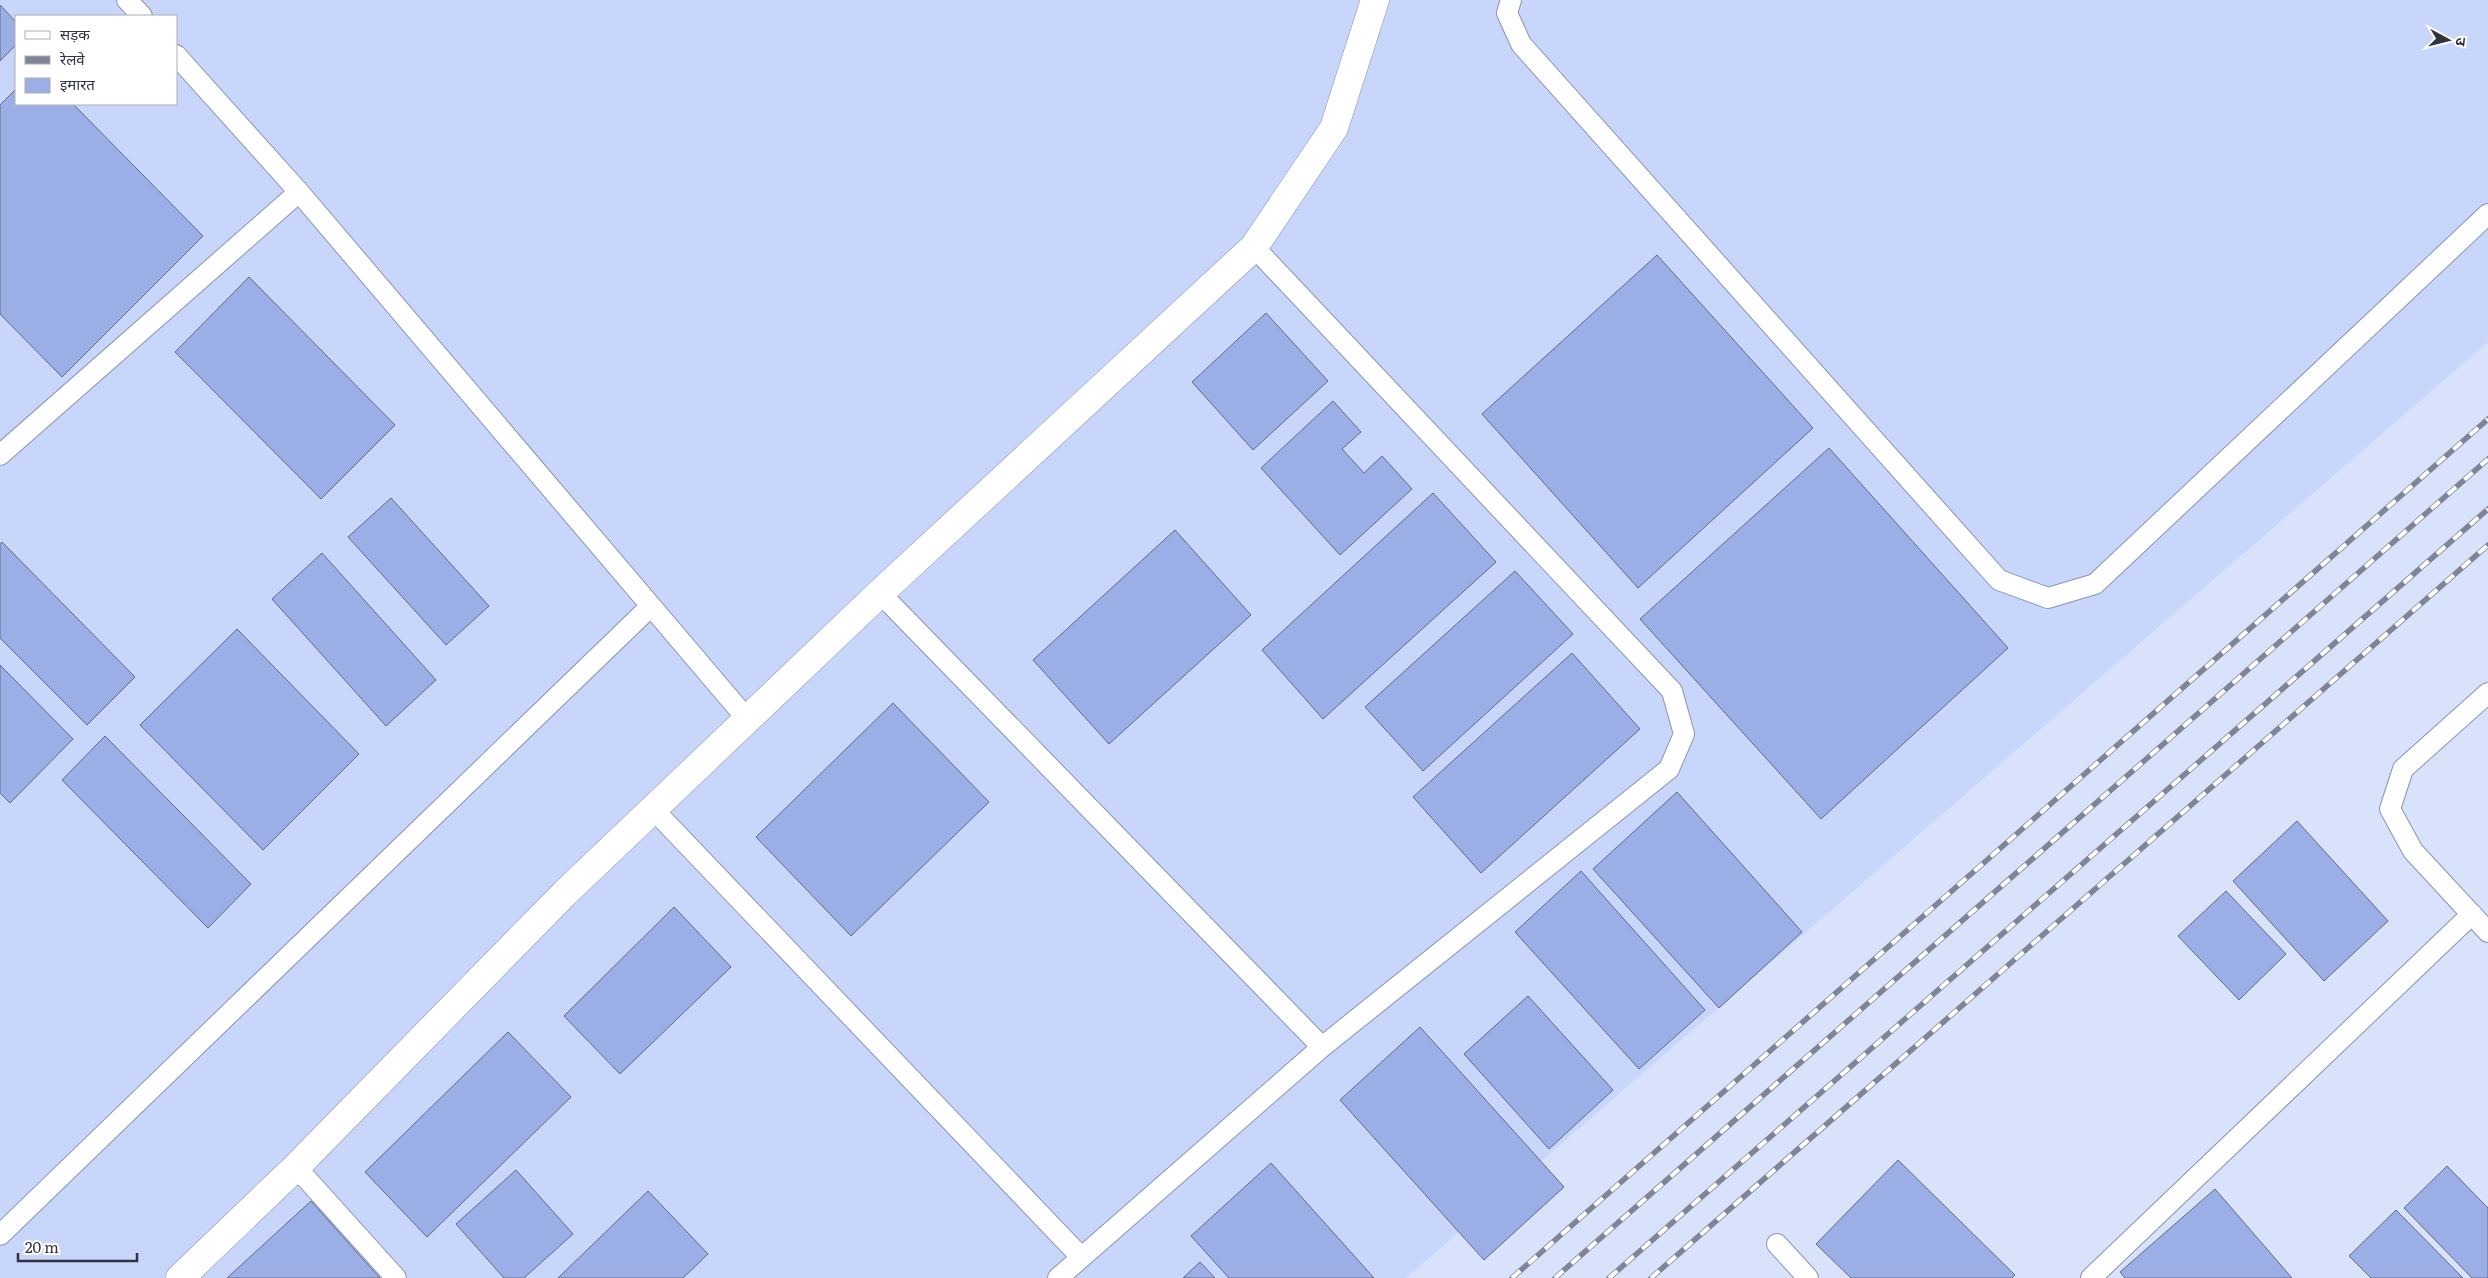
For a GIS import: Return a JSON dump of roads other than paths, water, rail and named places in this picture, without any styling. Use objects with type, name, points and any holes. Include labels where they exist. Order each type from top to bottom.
[{"type":"street","points":[[180,1278],[296,1167],[565,893],[880,593],[1254,247],[1334,128],[1375,0]]},
{"type":"lane","points":[[127,0],[141,15]]},
{"type":"lane","points":[[1511,0],[1507,13],[1521,44],[1999,580],[2048,598],[2095,584],[2488,214]]},
{"type":"lane","points":[[178,57],[299,192],[747,719]]},
{"type":"lane","points":[[0,455],[299,192]]},
{"type":"lane","points":[[1058,1278],[1322,1047],[1669,769],[1684,734],[1672,691],[1254,247]]},
{"type":"lane","points":[[880,593],[1322,1047]]},
{"type":"lane","points":[[0,1236],[651,606]]},
{"type":"lane","points":[[2488,692],[2403,769],[2390,808],[2413,850],[2488,932]]},
{"type":"lane","points":[[653,810],[1082,1257]]},
{"type":"lane","points":[[2091,1278],[2472,914]]},
{"type":"lane","points":[[296,1167],[396,1278]]},
{"type":"lane","points":[[1777,1244],[1808,1278]]},
{"type":"railway","points":[[1512,1278],[2488,419]]},
{"type":"railway","points":[[1555,1278],[2488,459]]},
{"type":"railway","points":[[1609,1278],[2488,509]]},
{"type":"railway","points":[[1651,1278],[2488,545]]}]
